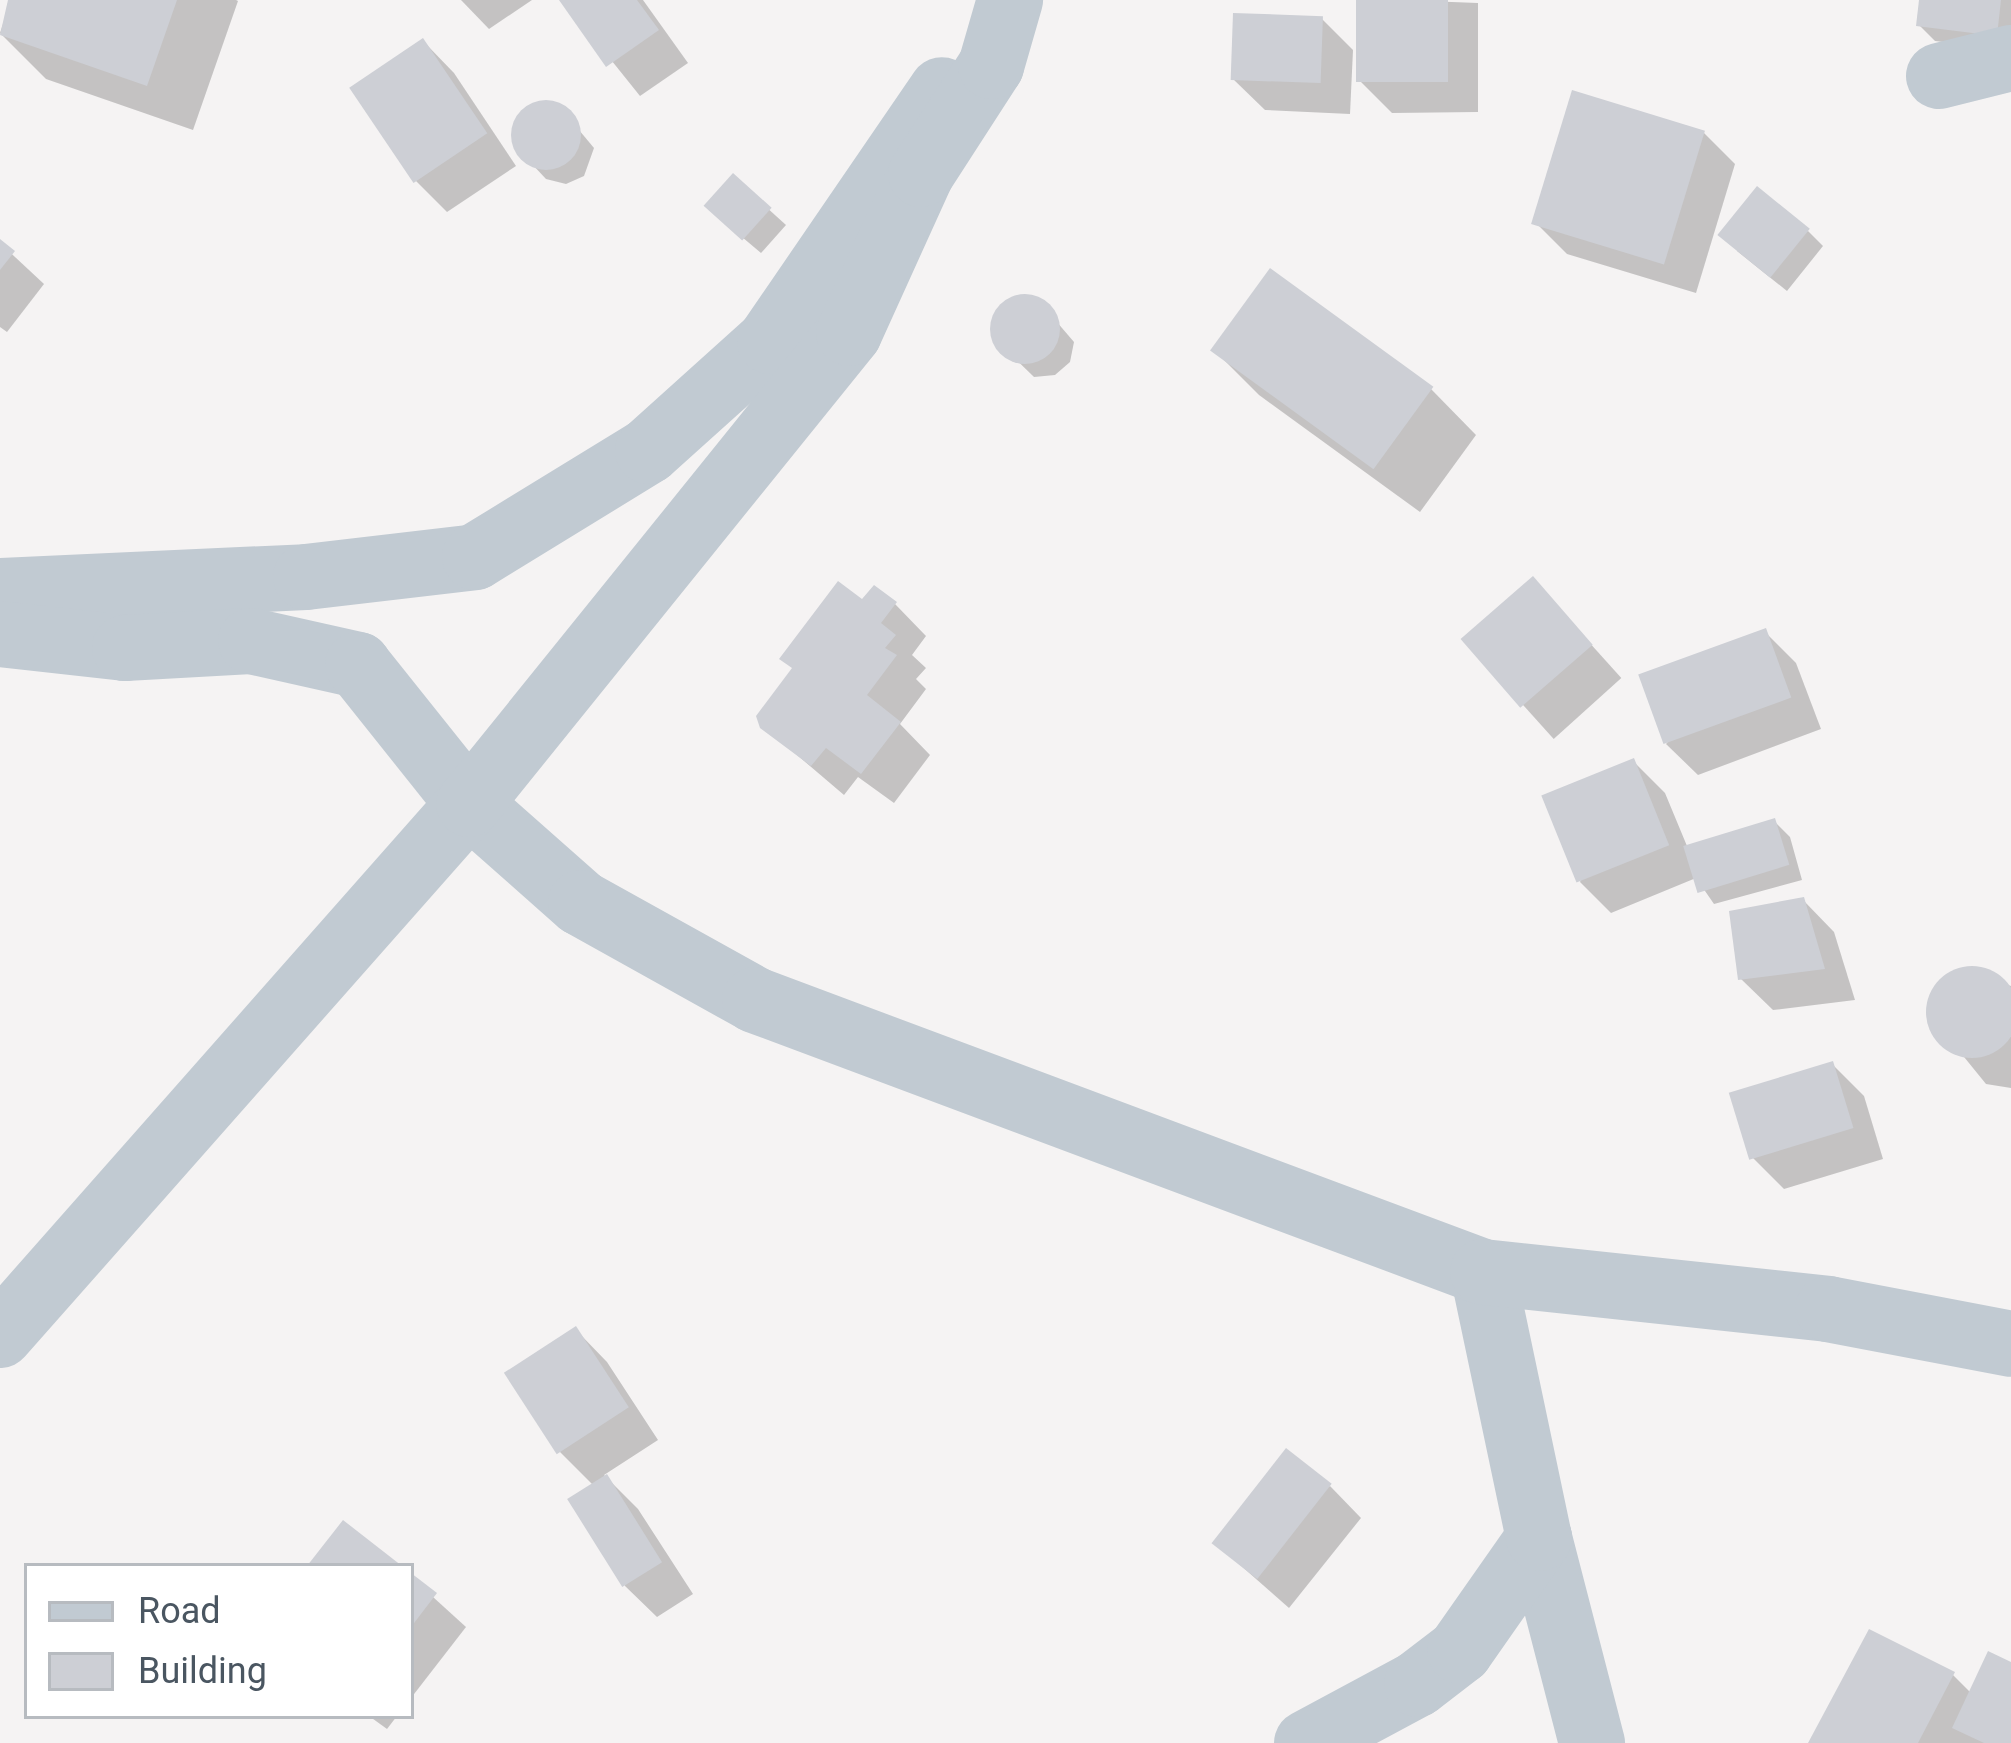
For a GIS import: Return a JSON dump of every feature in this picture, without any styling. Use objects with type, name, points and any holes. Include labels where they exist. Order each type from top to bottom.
[{"type":"street","points":[[0,591],[306,577],[475,557],[648,451],[770,341],[927,108],[1009,4]]},
{"type":"street","points":[[0,1336],[469,804],[849,333],[921,174],[991,66],[1009,4]]},
{"type":"street","points":[[1939,76],[2011,58]]},
{"type":"street","points":[[0,634],[124,648],[251,641],[358,665],[469,804],[581,903],[755,1000],[1483,1272],[1828,1310],[2011,1344]]},
{"type":"street","points":[[1483,1272],[1538,1538],[1592,1743]]},
{"type":"street","points":[[1307,1743],[1418,1684],[1460,1651],[1538,1538]]},
{"type":"building","points":[[8,0],[177,0],[147,86],[0,35]]},
{"type":"building","points":[[559,0],[637,0],[659,30],[606,67]]},
{"type":"building","points":[[1356,0],[1448,0],[1448,82],[1356,82]]},
{"type":"building","points":[[1919,0],[2001,0],[1997,36],[1916,26]]},
{"type":"building","points":[[1233,13],[1323,16],[1321,83],[1231,80]]},
{"type":"building","points":[[423,38],[487,133],[414,183],[349,88]]},
{"type":"building","points":[[1572,90],[1705,131],[1664,265],[1531,224]]},
{"type":"building","points":[[546,100],[570,111],[581,135],[570,159],[546,170],[522,159],[511,135],[522,111]]},
{"type":"building","points":[[733,173],[772,208],[742,240],[704,206]]},
{"type":"building","points":[[1757,186],[1810,229],[1770,278],[1717,235]]},
{"type":"building","points":[[0,239],[15,251],[0,270]]},
{"type":"building","points":[[1270,268],[1433,387],[1373,469],[1210,351]]},
{"type":"building","points":[[1025,294],[1049,305],[1060,329],[1049,353],[1025,364],[1001,353],[990,329],[1001,305]]},
{"type":"building","points":[[1533,576],[1593,645],[1520,708],[1461,639]]},
{"type":"building","points":[[838,581],[862,599],[874,585],[897,602],[881,623],[896,635],[885,648],[897,655],[867,695],[901,722],[861,774],[826,748],[811,766],[760,728],[756,716],[792,668],[779,659]]},
{"type":"building","points":[[1766,628],[1791,698],[1664,744],[1638,675]]},
{"type":"building","points":[[1634,758],[1669,845],[1576,883],[1541,795]]},
{"type":"building","points":[[1775,818],[1789,865],[1698,893],[1683,846]]},
{"type":"building","points":[[1804,897],[1825,969],[1738,980],[1729,911]]},
{"type":"building","points":[[1972,966],[2004,980],[2012,992],[2012,1032],[2004,1044],[1972,1058],[1940,1044],[1926,1012],[1940,980]]},
{"type":"building","points":[[1833,1061],[1853,1128],[1749,1160],[1729,1093]]},
{"type":"building","points":[[576,1326],[629,1407],[557,1454],[504,1373]]},
{"type":"building","points":[[1286,1448],[1332,1484],[1257,1579],[1212,1543]]},
{"type":"building","points":[[607,1474],[662,1562],[622,1587],[567,1499]]},
{"type":"building","points":[[343,1520],[398,1563],[309,1563]]},
{"type":"building","points":[[414,1575],[437,1593],[414,1623]]},
{"type":"building","points":[[1869,1629],[1955,1672],[1918,1743],[1808,1743]]},
{"type":"building","points":[[1988,1651],[2011,1662],[2011,1743],[1984,1743],[1952,1728]]}]
